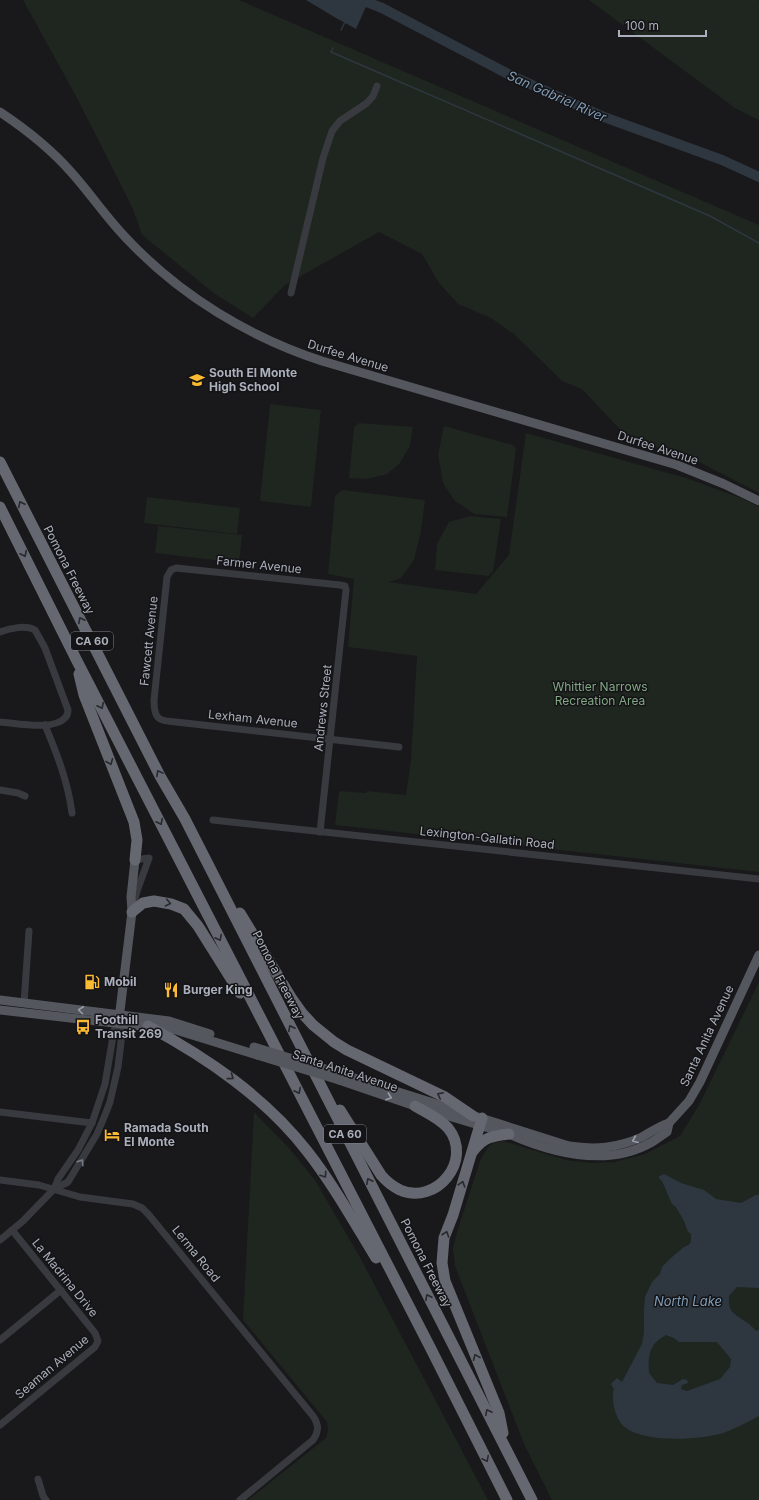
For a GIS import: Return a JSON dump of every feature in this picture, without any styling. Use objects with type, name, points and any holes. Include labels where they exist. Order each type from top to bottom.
[{"type":"highway","name":"Pomona Freeway","points":[[0,462],[160,776],[185,820],[532,1500]]},
{"type":"highway","name":"CA 60","points":[[0,507],[76,659],[507,1500]]},
{"type":"highway","points":[[76,659],[84,695],[134,822],[137,840],[135,860]]},
{"type":"highway","points":[[185,820],[279,978],[302,1013],[313,1025],[323,1035],[347,1050],[446,1097],[479,1120],[472,1153],[444,1238],[442,1262],[445,1280],[499,1413],[506,1447]]},
{"type":"highway","points":[[132,912],[143,903],[154,901],[171,904],[184,909],[198,926],[278,1052]]},
{"type":"highway","points":[[148,1026],[174,1040],[232,1078],[259,1100],[301,1143],[336,1192],[431,1350]]},
{"type":"highway","points":[[304,1055],[381,1174],[389,1183],[400,1190],[419,1194],[431,1190],[441,1184],[450,1175],[456,1158],[456,1151],[453,1137],[449,1129],[441,1121],[415,1106]]},
{"type":"highway","points":[[472,1153],[479,1144],[488,1138],[509,1134]]},
{"type":"main road","name":"Durfee Avenue","points":[[0,112],[28,130],[44,144],[72,173],[128,241],[149,261],[180,287],[229,320],[248,330],[296,352],[322,361],[677,465],[724,484],[759,501]]},
{"type":"main road","points":[[119,1019],[132,912],[131,896],[135,860]]},
{"type":"main road","name":"Santa Anita Avenue","points":[[337,1076],[415,1106],[479,1120],[509,1134],[567,1153],[585,1156],[635,1150],[651,1143],[667,1132],[669,1123],[685,1106],[695,1091],[759,955]]},
{"type":"main road","name":"Santa Anita Avenue","points":[[0,1000],[119,1019],[148,1026],[176,1030],[256,1051]]},
{"type":"main road","name":"Santa Anita Avenue","points":[[0,1010],[119,1019],[169,1021],[256,1051],[551,1142],[569,1146],[599,1149],[630,1142],[662,1125],[669,1123]]},
{"type":"street","points":[[291,293],[323,158],[332,131],[340,121],[367,103],[373,96],[378,86]]},
{"type":"street","name":"Farmer Avenue","points":[[171,570],[176,568],[345,586]]},
{"type":"street","name":"Fawcett Avenue","points":[[156,715],[154,710],[155,694],[167,577],[171,570]]},
{"type":"street","name":"Andrews Street","points":[[320,832],[331,739],[346,590],[345,586]]},
{"type":"street","points":[[0,632],[28,628],[35,630],[45,648],[68,710],[67,716],[61,721],[45,725],[37,726],[0,722]]},
{"type":"street","name":"Lexham Avenue","points":[[156,715],[158,719],[162,721],[398,747]]},
{"type":"street","points":[[45,725],[64,774],[70,796],[72,813]]},
{"type":"street","points":[[0,790],[18,793],[25,796]]},
{"type":"street","name":"Lexington-Gallatin Road","points":[[213,820],[759,879]]},
{"type":"street","points":[[132,912],[137,891],[149,858],[135,860]]},
{"type":"street","points":[[24,1003],[29,931]]},
{"type":"street","points":[[54,1189],[58,1179],[78,1150],[92,1123],[105,1084],[114,1030],[119,1019]]},
{"type":"street","points":[[0,1240],[54,1189],[68,1182],[97,1134],[111,1096],[118,1066],[122,1034],[119,1019]]},
{"type":"street","points":[[112,1047],[120,1049]]},
{"type":"street","points":[[0,1112],[92,1123]]},
{"type":"street","name":"Lerma Road","points":[[0,1180],[39,1185],[80,1197],[133,1204],[142,1208],[150,1215],[313,1416],[319,1429],[313,1440],[240,1500]]},
{"type":"street","name":"La Madrina Drive","points":[[12,1230],[95,1333],[98,1341]]},
{"type":"street","points":[[0,1340],[61,1290]]},
{"type":"street","name":"Seaman Avenue","points":[[0,1425],[95,1347],[98,1341]]},
{"type":"street","points":[[38,1480],[43,1496],[46,1500]]},
{"type":"green space","points":[[23,0],[239,0],[759,225],[759,493],[695,460],[628,438],[582,389],[562,381],[515,335],[491,318],[458,304],[439,283],[422,254],[379,232],[285,285],[253,318],[215,294],[142,235],[133,209],[77,98]]},
{"type":"green space","points":[[589,0],[759,1],[759,120],[735,108]]},
{"type":"green space","points":[[270,404],[321,410],[311,507],[260,501]]},
{"type":"green space","points":[[359,423],[413,427],[410,446],[400,463],[387,474],[367,479],[349,478],[354,427]]},
{"type":"green space","points":[[444,426],[513,445],[516,449],[507,517],[474,514],[454,500],[443,483],[438,455]]},
{"type":"green space","name":"Whittier Narrows Recreation Area","points":[[526,433],[686,478],[741,498],[759,507],[759,872],[335,825],[339,791],[366,793],[367,791],[406,795],[411,760],[417,656],[348,647],[354,579],[328,574],[335,496],[342,490],[425,500],[421,531],[414,560],[401,578],[389,582],[476,594],[509,555]]},
{"type":"green space","points":[[147,497],[240,508],[237,534],[144,523]]},
{"type":"green space","points":[[470,516],[501,519],[493,572],[488,576],[435,570],[437,544],[449,522]]},
{"type":"green space","points":[[158,526],[242,535],[239,563],[155,553]]},
{"type":"green space","points":[[759,982],[759,1500],[552,1500],[524,1444],[455,1266],[453,1248],[480,1161],[488,1147],[493,1143],[503,1141],[566,1160],[590,1163],[614,1162],[645,1154],[680,1136],[699,1105]]},
{"type":"green space","points":[[254,1112],[289,1148],[315,1180],[361,1259],[488,1500],[248,1500],[326,1438],[328,1430],[327,1422],[243,1320]]},
{"type":"water","points":[[306,0],[369,0],[356,29]]},
{"type":"water","name":"North Lake","points":[[664,1174],[681,1183],[704,1190],[716,1199],[741,1203],[756,1195],[759,1195],[759,1288],[737,1287],[729,1296],[729,1302],[731,1309],[735,1314],[756,1331],[759,1330],[759,1416],[723,1433],[701,1437],[673,1439],[646,1436],[635,1433],[621,1424],[614,1407],[614,1389],[611,1384],[617,1378],[622,1382],[642,1344],[644,1333],[645,1297],[652,1282],[660,1274],[662,1267],[684,1247],[690,1244],[691,1240],[691,1234],[688,1232],[684,1221],[676,1207],[672,1204],[662,1181],[658,1177]],"holes":[[[666,1335],[679,1342],[717,1342],[731,1359],[730,1367],[720,1379],[687,1391],[681,1389],[682,1385],[688,1383],[687,1380],[683,1379],[673,1385],[657,1383],[649,1373],[649,1355],[653,1346],[660,1338]]]},
{"type":"waterway","name":"San Gabriel River","points":[[362,0],[382,8],[510,75],[604,117],[722,160],[759,177]]},
{"type":"waterway","points":[[341,30],[345,22]]},
{"type":"waterway","points":[[333,48],[331,52],[710,216],[759,243]]},
{"type":"place","name":"South El Monte High School","points":[[197,380]]},
{"type":"place","name":"Mobil","points":[[92,982]]},
{"type":"place","name":"Burger King","points":[[171,990]]},
{"type":"place","name":"Foothill Transit 269","points":[[83,1027]]},
{"type":"place","name":"Ramada South El Monte","points":[[112,1135]]}]
